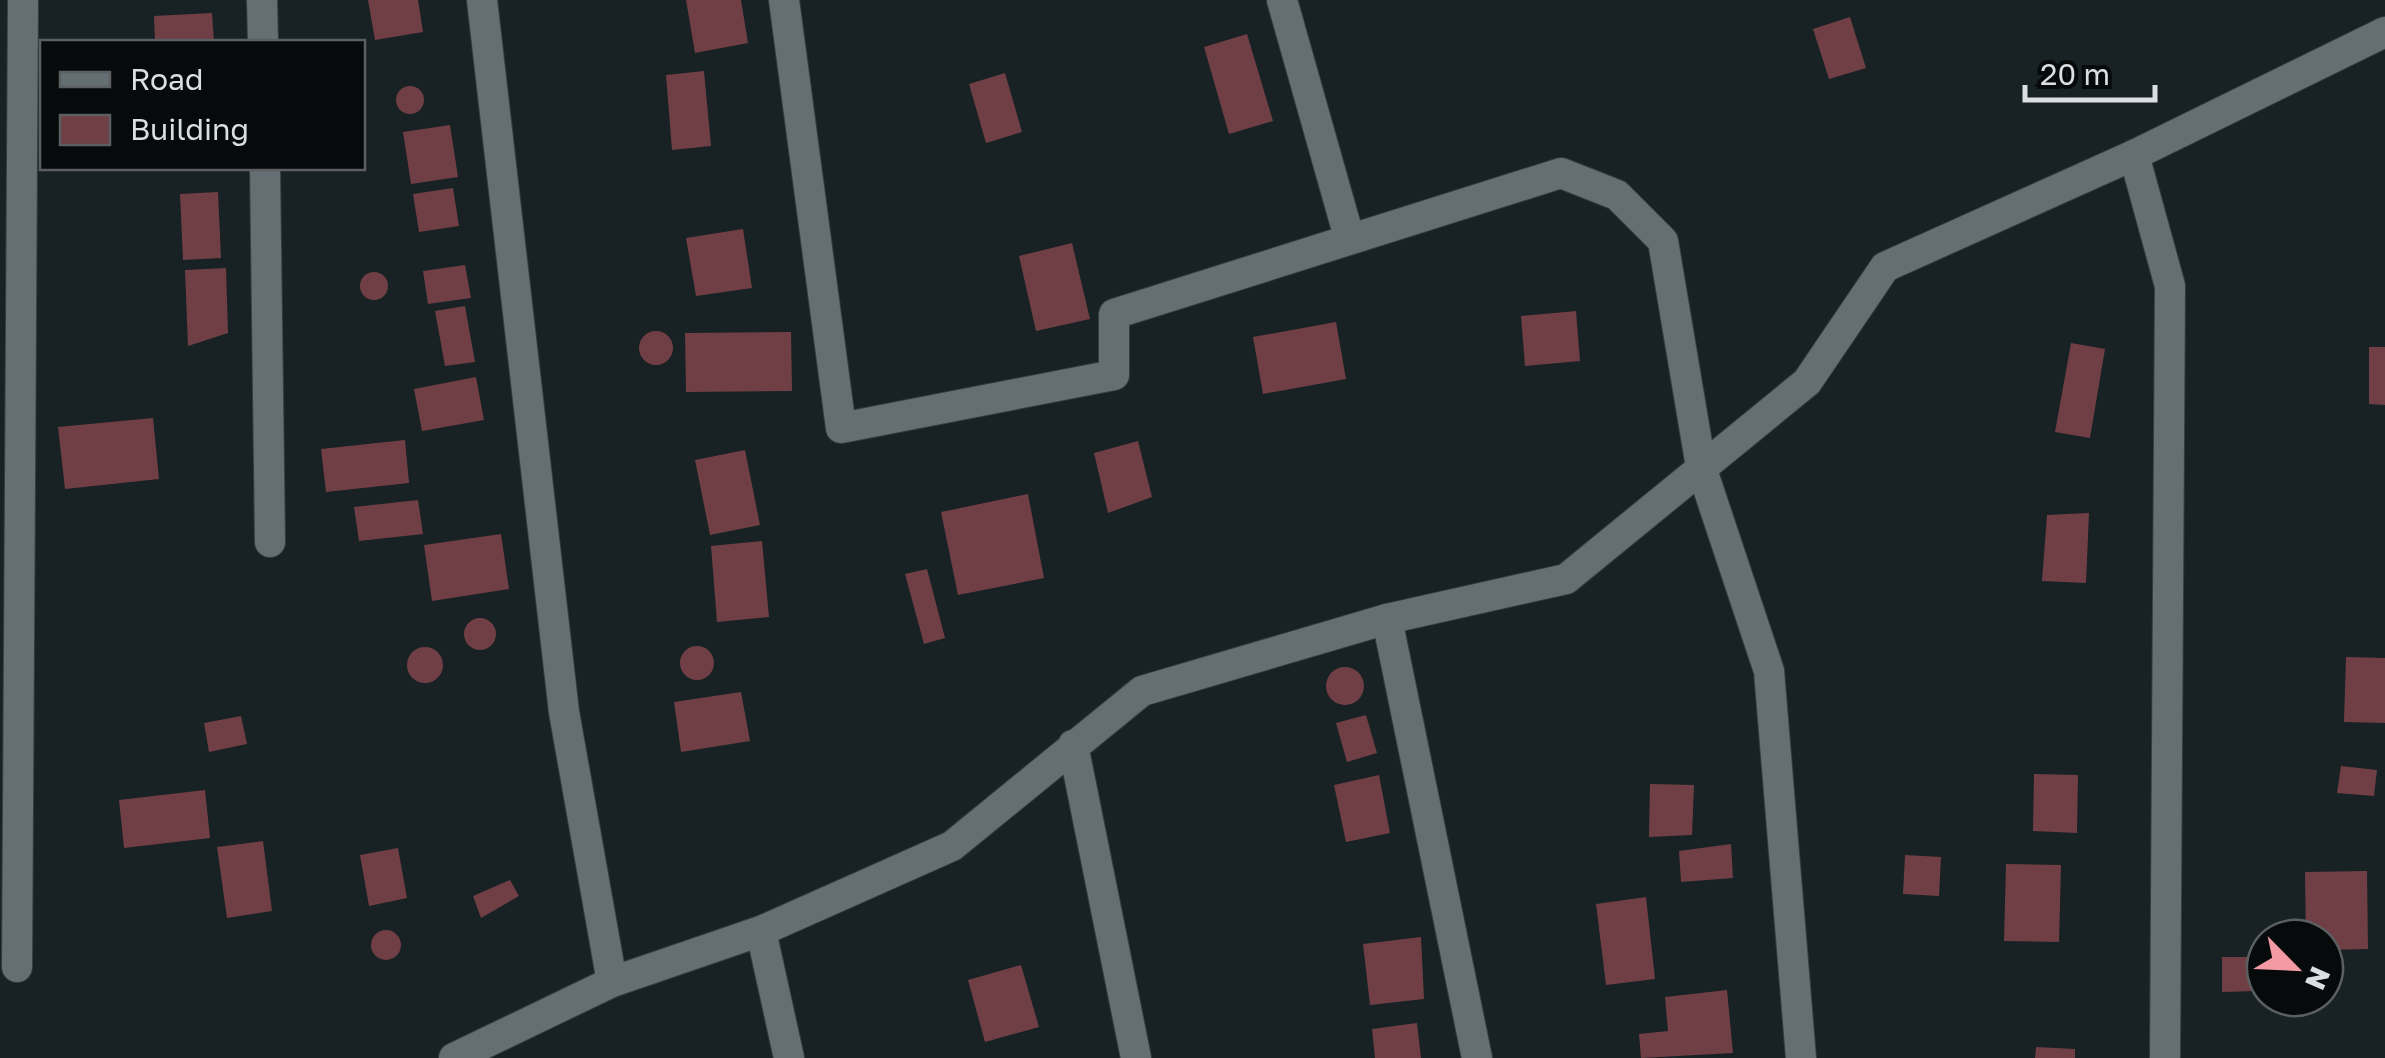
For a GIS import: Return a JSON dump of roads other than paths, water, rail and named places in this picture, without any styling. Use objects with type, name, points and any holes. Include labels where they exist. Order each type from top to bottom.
[{"type":"street","points":[[17,967],[24,0]]},
{"type":"street","points":[[262,0],[262,40]]},
{"type":"street","points":[[482,0],[564,712],[612,982]]},
{"type":"street","points":[[784,0],[840,428],[1114,374],[1114,314],[1561,173],[1617,195],[1664,240],[1701,467],[1768,671],[1801,1058]]},
{"type":"street","points":[[1282,0],[1349,237]]},
{"type":"street","points":[[454,1058],[612,982],[760,931],[952,846],[1142,691],[1387,619],[1566,579],[1807,382],[1886,267],[2134,155],[2385,32]]},
{"type":"street","points":[[2134,155],[2170,286],[2165,1058]]},
{"type":"street","points":[[265,170],[270,542]]},
{"type":"street","points":[[1387,619],[1477,1058]]},
{"type":"street","points":[[1073,745],[1136,1058]]},
{"type":"street","points":[[760,931],[789,1058]]}]
